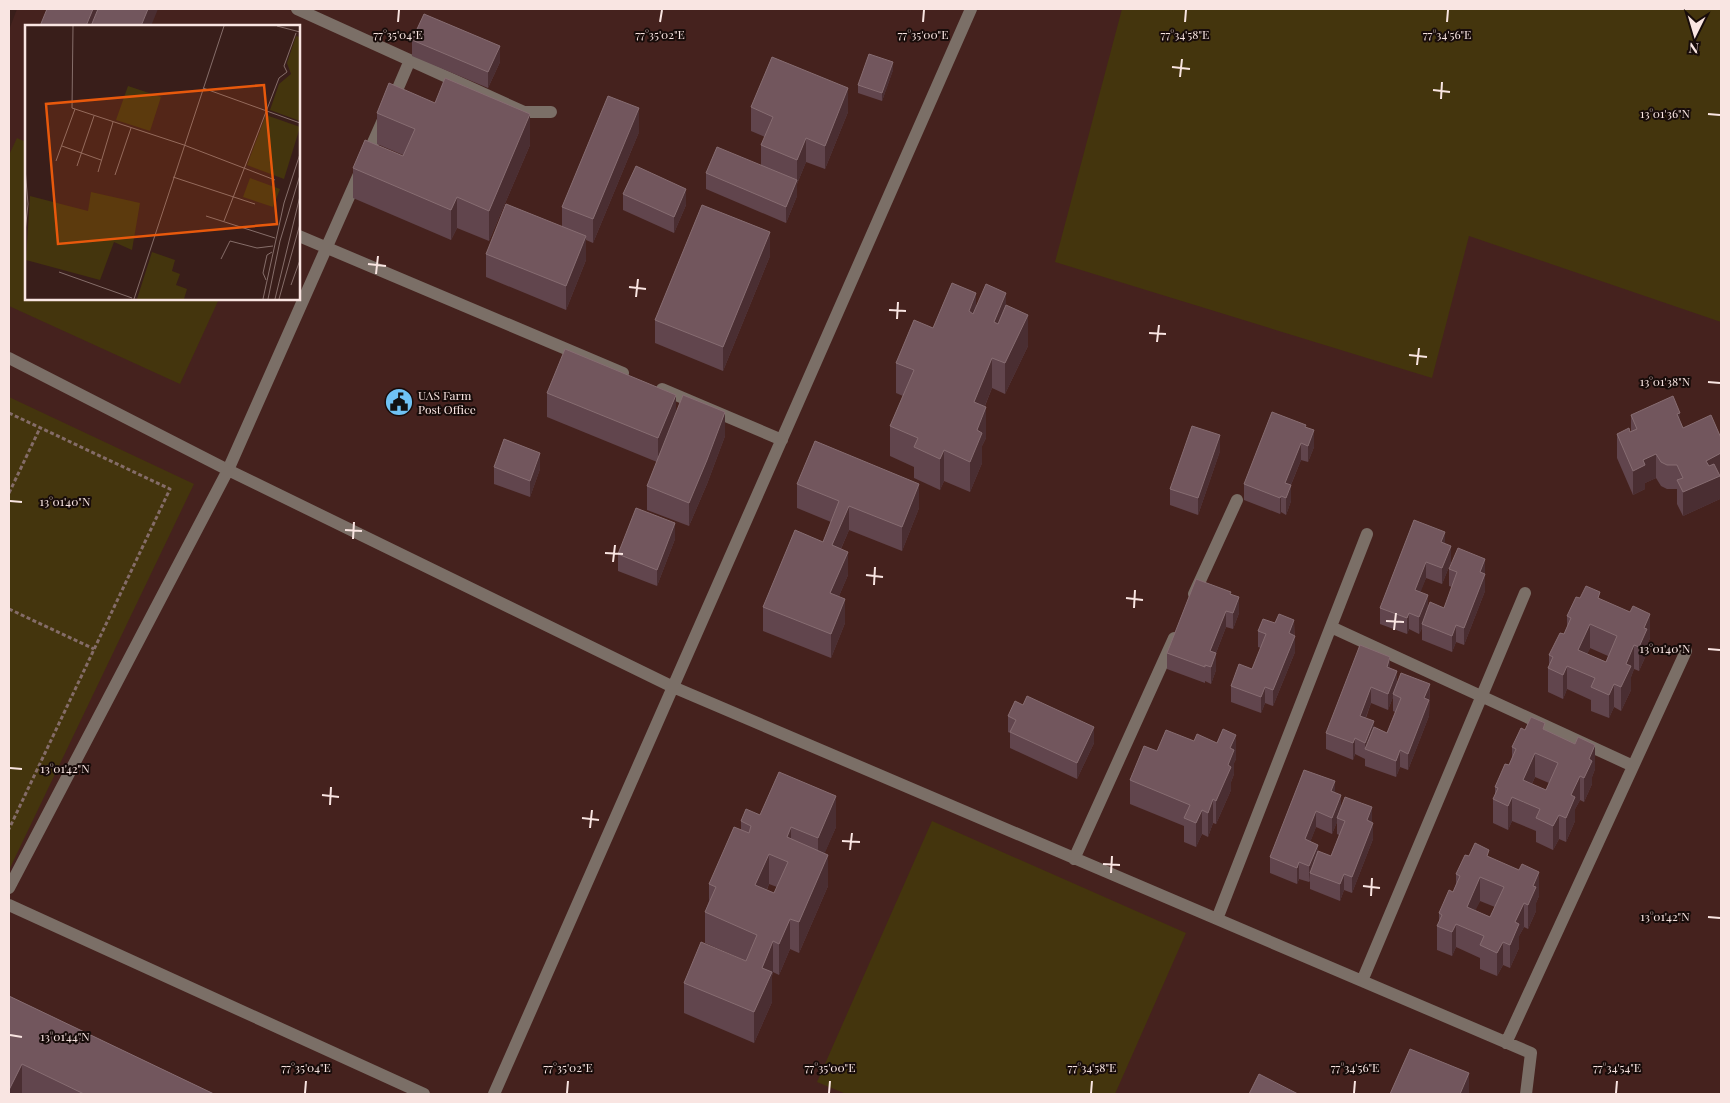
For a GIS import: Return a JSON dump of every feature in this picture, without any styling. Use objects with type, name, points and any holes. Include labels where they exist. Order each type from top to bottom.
[{"type":"lane","points":[[297,9],[524,112],[551,112]]},
{"type":"lane","points":[[494,1094],[971,9]]},
{"type":"lane","points":[[9,888],[228,470],[410,60]]},
{"type":"lane","points":[[300,236],[636,378]]},
{"type":"lane","points":[[9,358],[228,470],[673,687],[1531,1053],[1526,1094]]},
{"type":"lane","points":[[654,386],[782,440]]},
{"type":"lane","points":[[1188,608],[1236,500]]},
{"type":"lane","points":[[1217,919],[1367,534]]},
{"type":"lane","points":[[1362,981],[1525,593]]},
{"type":"lane","points":[[1074,858],[1180,626]]},
{"type":"lane","points":[[1331,627],[1633,766]]},
{"type":"lane","points":[[1506,1043],[1686,651]]},
{"type":"lane","points":[[9,905],[424,1094]]},
{"type":"path","points":[[9,413],[170,489],[9,829]]},
{"type":"path","points":[[9,493],[40,428]]},
{"type":"path","points":[[9,609],[94,649]]},
{"type":"shaded area","points":[[17,9],[1721,9],[1721,1094],[9,1094],[9,30]]},
{"type":"shaded area","points":[[1122,9],[1721,9],[1721,322],[1469,236],[1432,378],[1055,262]]},
{"type":"shaded area","points":[[17,138],[25,142],[25,300],[219,300],[180,384],[9,306],[9,155]]},
{"type":"shaded area","points":[[9,397],[194,484],[10,868],[9,868]]},
{"type":"shaded area","points":[[932,821],[1186,933],[1115,1094],[846,1094],[817,1082]]},
{"type":"building","points":[[47,9],[93,9],[86,25],[40,25]]},
{"type":"building","points":[[98,9],[148,9],[141,25],[91,25]]},
{"type":"building","points":[[424,14],[500,46],[488,72],[412,40]]},
{"type":"building","points":[[869,54],[893,62],[882,93],[858,85]]},
{"type":"building","points":[[772,57],[848,88],[825,146],[806,138],[797,160],[761,145],[773,117],[751,107]]},
{"type":"building","points":[[445,78],[530,114],[489,211],[457,197],[451,210],[353,168],[365,140],[403,156],[415,129],[377,113],[389,83],[435,103]]},
{"type":"building","points":[[608,96],[639,108],[593,219],[562,207]]},
{"type":"building","points":[[717,147],[797,180],[786,207],[706,173]]},
{"type":"building","points":[[636,166],[686,189],[674,217],[623,194]]},
{"type":"building","points":[[506,204],[586,236],[566,286],[486,254]]},
{"type":"building","points":[[702,205],[770,232],[723,347],[655,320]]},
{"type":"building","points":[[952,283],[976,293],[969,311],[973,314],[986,284],[1006,293],[994,322],[998,324],[1006,305],[1028,315],[1005,363],[992,358],[974,402],[986,407],[977,430],[982,433],[970,462],[944,450],[940,459],[914,447],[918,438],[890,426],[914,370],[896,363],[914,320],[933,328]]},
{"type":"building","points":[[565,349],[676,395],[658,438],[547,393]]},
{"type":"building","points":[[683,395],[725,412],[689,503],[647,486]]},
{"type":"building","points":[[1673,396],[1680,413],[1677,414],[1683,428],[1711,415],[1721,438],[1721,453],[1706,461],[1709,466],[1714,464],[1720,476],[1683,492],[1677,480],[1683,478],[1677,465],[1667,465],[1661,462],[1656,454],[1643,460],[1645,465],[1633,471],[1617,434],[1629,428],[1630,432],[1637,429],[1631,415]]},
{"type":"building","points":[[1272,412],[1314,430],[1308,446],[1301,443],[1285,483],[1291,485],[1286,498],[1281,496],[1280,498],[1244,484]]},
{"type":"building","points":[[1192,426],[1220,435],[1198,498],[1170,489]]},
{"type":"building","points":[[504,439],[540,453],[530,481],[494,467]]},
{"type":"building","points":[[815,441],[919,484],[902,527],[849,506],[832,545],[848,552],[830,593],[845,599],[831,634],[763,607],[795,530],[823,542],[839,501],[797,484]]},
{"type":"building","points":[[636,508],[675,523],[657,570],[618,554]]},
{"type":"building","points":[[1414,520],[1445,532],[1441,542],[1451,546],[1442,568],[1426,562],[1415,590],[1428,595],[1419,617],[1409,613],[1407,618],[1380,608]]},
{"type":"building","points":[[1458,548],[1485,559],[1480,572],[1485,574],[1464,628],[1456,625],[1452,636],[1422,624],[1430,602],[1444,608],[1457,572],[1449,569]]},
{"type":"building","points":[[1196,579],[1231,592],[1230,594],[1239,597],[1233,613],[1226,611],[1210,651],[1216,653],[1211,667],[1205,665],[1205,667],[1167,653]]},
{"type":"building","points":[[1586,586],[1600,592],[1598,598],[1630,612],[1633,606],[1650,614],[1644,628],[1647,629],[1639,647],[1634,645],[1626,664],[1631,666],[1621,687],[1614,684],[1609,695],[1591,687],[1595,678],[1567,666],[1563,675],[1548,668],[1553,657],[1549,655],[1560,633],[1564,634],[1571,618],[1567,616],[1576,597],[1580,598]],"holes":[[[1590,624],[1617,636],[1606,662],[1578,650]]]},
{"type":"building","points":[[1279,614],[1294,620],[1289,633],[1295,636],[1273,690],[1265,687],[1261,697],[1231,686],[1239,664],[1252,669],[1266,634],[1258,631],[1263,619],[1275,623]]},
{"type":"building","points":[[1360,645],[1390,657],[1387,667],[1397,671],[1388,694],[1371,687],[1360,716],[1374,721],[1365,743],[1355,738],[1353,743],[1326,733]]},
{"type":"building","points":[[1401,673],[1430,684],[1424,698],[1429,700],[1408,754],[1400,750],[1396,761],[1365,749],[1374,727],[1387,733],[1401,698],[1393,694]]},
{"type":"building","points":[[1027,696],[1094,727],[1077,763],[1010,732],[1016,720],[1008,716],[1015,701],[1023,705]]},
{"type":"building","points":[[1531,717],[1545,723],[1543,729],[1575,744],[1578,737],[1595,745],[1589,759],[1592,761],[1584,778],[1580,776],[1571,795],[1575,797],[1566,818],[1559,815],[1553,826],[1536,818],[1540,809],[1512,797],[1508,806],[1493,799],[1498,788],[1495,787],[1505,764],[1509,765],[1516,749],[1512,747],[1521,728],[1525,730]],"holes":[[[1535,753],[1558,763],[1546,790],[1523,780]]]},
{"type":"building","points":[[1223,729],[1236,735],[1230,748],[1234,750],[1228,765],[1231,767],[1216,801],[1213,799],[1208,813],[1202,810],[1196,823],[1184,818],[1190,805],[1130,780],[1144,746],[1157,751],[1166,730],[1194,741],[1197,734],[1217,743]]},
{"type":"building","points":[[1304,770],[1335,781],[1331,791],[1341,795],[1332,818],[1316,811],[1305,839],[1318,845],[1309,866],[1299,862],[1297,868],[1270,857]]},
{"type":"building","points":[[779,772],[836,796],[818,838],[791,827],[787,837],[828,855],[799,922],[790,919],[779,944],[773,941],[762,968],[772,972],[754,1012],[684,983],[701,942],[746,961],[757,935],[705,912],[716,887],[709,884],[734,827],[749,833],[751,826],[741,821],[746,809],[760,815]],"holes":[[[769,854],[788,862],[774,893],[755,885]]]},
{"type":"building","points":[[1345,797],[1372,807],[1367,820],[1373,823],[1352,877],[1344,874],[1340,884],[1310,873],[1318,851],[1331,856],[1345,821],[1337,818]]},
{"type":"building","points":[[1475,843],[1489,850],[1487,856],[1519,870],[1522,864],[1539,872],[1533,886],[1536,887],[1528,905],[1524,903],[1515,922],[1519,924],[1510,945],[1503,942],[1497,953],[1480,945],[1484,936],[1456,924],[1452,932],[1437,926],[1442,915],[1439,913],[1449,890],[1453,892],[1460,876],[1456,874],[1465,855],[1469,856]],"holes":[[[1480,877],[1504,887],[1490,917],[1467,907]]]},
{"type":"building","points":[[9,996],[214,1094],[84,1094],[22,1064],[9,1090]]},
{"type":"building","points":[[1410,1049],[1469,1073],[1460,1094],[1390,1094]]},
{"type":"building","points":[[1259,1074],[1298,1094],[1249,1094]]},
{"type":"place","name":"UAS Farm Post Office","points":[[399,402]]}]
